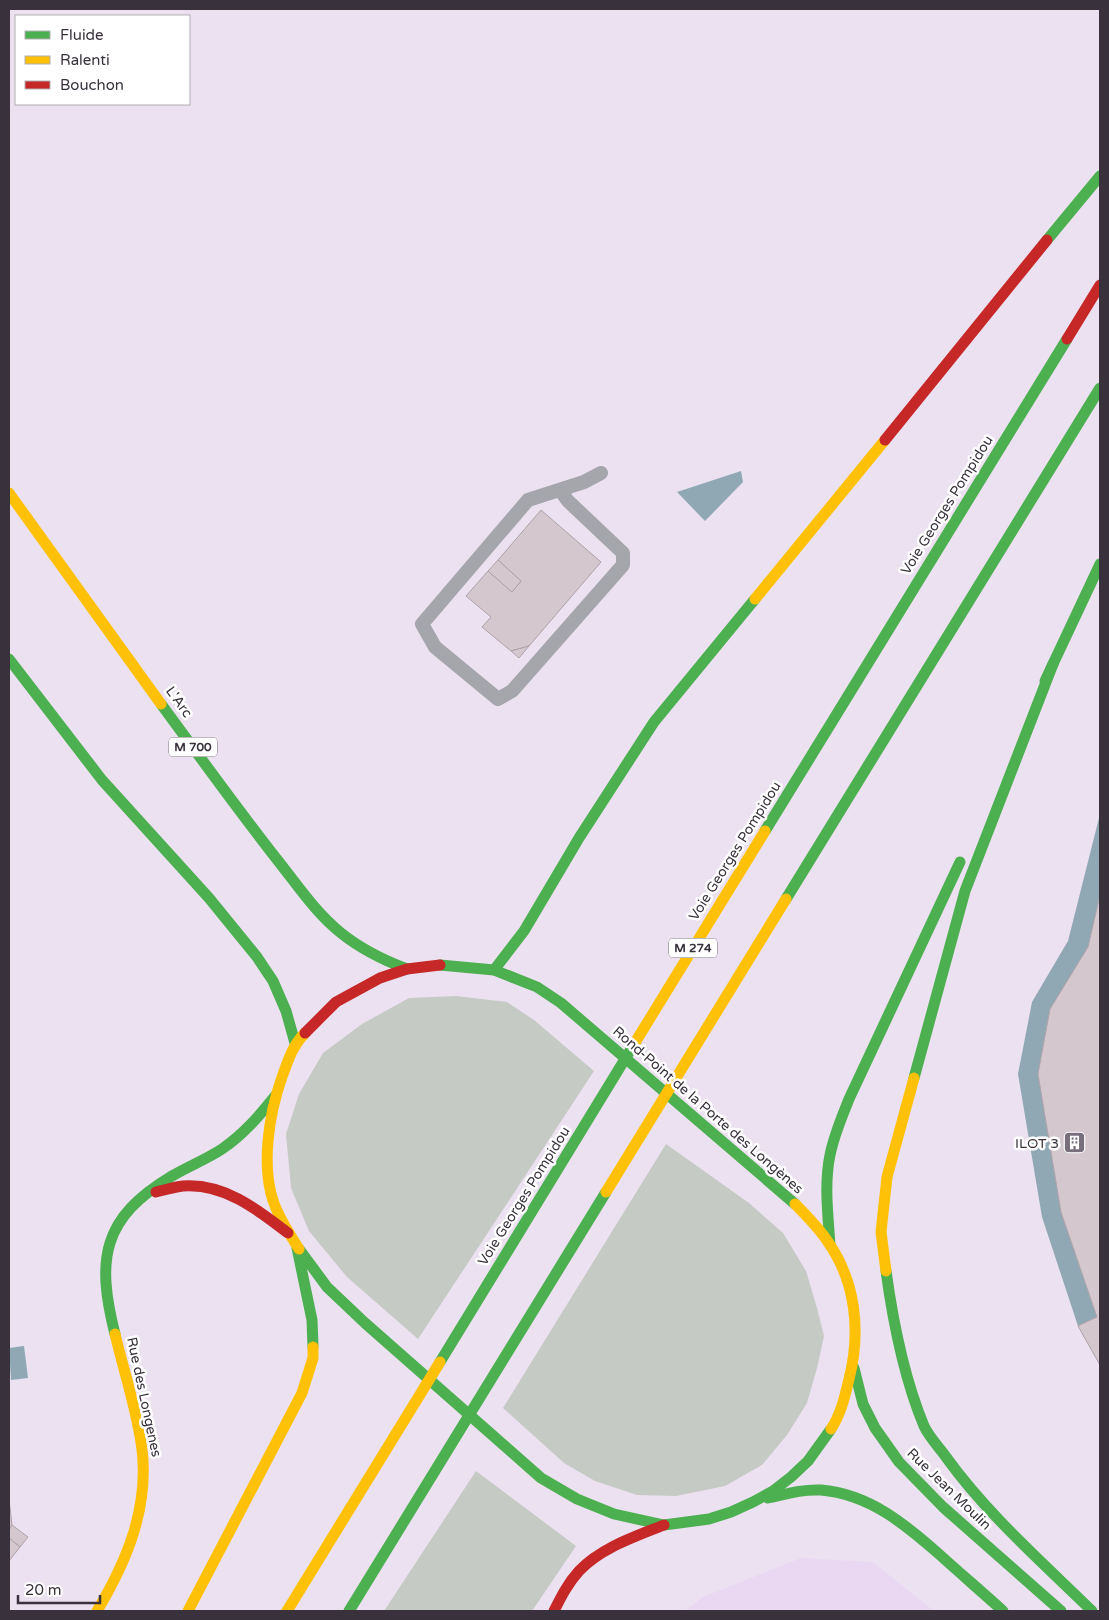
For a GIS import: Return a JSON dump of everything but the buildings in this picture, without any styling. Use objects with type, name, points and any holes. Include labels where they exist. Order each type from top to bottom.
[{"type":"main road","points":[[494,970],[524,932],[579,838],[654,722],[1100,176]]},
{"type":"main road","name":"Voie Georges Pompidou","points":[[287,1611],[1100,285]]},
{"type":"main road","points":[[349,1611],[1100,388]]},
{"type":"main road","name":"L'Arc","points":[[9,493],[241,814],[320,914],[333,928],[351,942],[376,958],[407,970]]},
{"type":"main road","points":[[982,814],[1100,564]]},
{"type":"main road","points":[[9,659],[102,780],[209,898],[257,957],[273,981],[286,1011],[295,1043]]},
{"type":"main road","points":[[1053,664],[965,891],[887,1177],[881,1232],[890,1297],[905,1368],[925,1427],[959,1475],[1008,1529],[1092,1611]]},
{"type":"main road","points":[[830,1245],[827,1205],[828,1164],[837,1130],[849,1099],[966,850]]},
{"type":"main road","name":"Rond-Point de la Porte des Longènes","points":[[440,965],[494,970],[537,988],[561,1004],[788,1196],[830,1245],[852,1298],[856,1333],[854,1362],[844,1399],[835,1423],[819,1447],[784,1484],[757,1501],[727,1514],[699,1521],[664,1525],[624,1518],[588,1506],[564,1493],[541,1478],[365,1323],[327,1287],[288,1233],[274,1204],[267,1169],[269,1136],[276,1095],[295,1043],[336,1002],[380,978],[407,970],[440,965]]},
{"type":"main road","name":"Rue des Longenes","points":[[97,1611],[112,1588],[130,1547],[142,1506],[143,1462],[135,1416],[106,1294],[104,1271],[107,1247],[116,1228],[145,1194],[222,1149],[243,1132],[276,1095]]},
{"type":"main road","points":[[145,1194],[183,1186],[209,1188],[231,1195],[256,1208],[288,1233]]},
{"type":"main road","points":[[188,1611],[305,1384],[312,1358],[312,1320],[297,1248]]},
{"type":"main road","name":"Rue Jean Moulin","points":[[854,1362],[857,1387],[864,1408],[882,1440],[898,1461],[913,1479],[1061,1611]]},
{"type":"main road","points":[[757,1501],[796,1491],[814,1491],[854,1496],[876,1505],[909,1528],[1003,1611]]},
{"type":"main road","points":[[554,1611],[570,1582],[580,1570],[601,1554],[664,1525]]},
{"type":"lane","points":[[560,490],[568,501],[623,553],[623,564],[512,691],[498,699],[435,647],[422,624],[528,500],[584,482],[601,473]]},
{"type":"shaded area","points":[[456,996],[507,1002],[534,1020],[594,1071],[418,1339],[347,1277],[309,1231],[291,1188],[286,1134],[299,1094],[323,1053],[362,1024],[409,998]]},
{"type":"shaded area","points":[[666,1144],[749,1203],[783,1233],[806,1271],[824,1336],[807,1403],[787,1435],[762,1465],[725,1486],[676,1496],[637,1495],[595,1481],[564,1463],[503,1408]]},
{"type":"shaded area","points":[[476,1471],[576,1546],[532,1611],[384,1611]]},
{"type":"shaded area","points":[[801,1558],[873,1562],[934,1611],[685,1611],[703,1597]]},
{"type":"water","points":[[741,471],[743,482],[705,521],[677,492]]},
{"type":"water","points":[[1100,814],[1100,895],[1088,947],[1050,1009],[1038,1074],[1061,1212],[1097,1317],[1078,1326],[1042,1217],[1018,1074],[1032,1002],[1068,941]]},
{"type":"water","points":[[24,1346],[28,1378],[11,1380],[9,1348]]},
{"type":"traffic: fast","points":[[1047,240],[1100,176]]},
{"type":"traffic: fast","points":[[765,831],[1067,339]]},
{"type":"traffic: fast","points":[[786,899],[1100,388]]},
{"type":"traffic: fast","points":[[1045,681],[1100,564]]},
{"type":"traffic: fast","points":[[494,970],[524,931],[579,838],[654,722],[755,599]]},
{"type":"traffic: fast","points":[[9,659],[102,780],[209,898],[257,957],[273,981],[286,1011],[295,1043]]},
{"type":"traffic: fast","points":[[914,1078],[965,891],[1053,664]]},
{"type":"traffic: fast","points":[[161,704],[249,823],[323,917],[341,933],[364,949],[407,969]]},
{"type":"traffic: fast","points":[[830,1245],[827,1177],[836,1133],[849,1099],[960,862]]},
{"type":"traffic: fast","points":[[440,965],[494,970],[537,987],[561,1003],[795,1204]]},
{"type":"traffic: fast","points":[[440,1362],[636,1041]]},
{"type":"traffic: fast","points":[[115,1334],[106,1284],[106,1262],[110,1243],[118,1225],[131,1208],[149,1192],[172,1176],[216,1153],[245,1131],[276,1095]]},
{"type":"traffic: fast","points":[[349,1611],[606,1192]]},
{"type":"traffic: fast","points":[[297,1248],[312,1320],[313,1347]]},
{"type":"traffic: fast","points":[[299,1249],[327,1287],[365,1323],[541,1478],[577,1499],[614,1514],[664,1525],[709,1519],[731,1512],[773,1491],[791,1477],[808,1461],[831,1429]]},
{"type":"traffic: fast","points":[[886,1271],[892,1310],[905,1369],[926,1430],[962,1478],[997,1518],[1092,1611]]},
{"type":"traffic: fast","points":[[854,1368],[863,1404],[875,1428],[899,1462],[943,1507],[1061,1611]]},
{"type":"traffic: fast","points":[[768,1498],[801,1491],[821,1490],[855,1497],[871,1504],[913,1532],[1003,1611]]},
{"type":"traffic: slow","points":[[755,599],[885,440]]},
{"type":"traffic: slow","points":[[9,493],[161,704]]},
{"type":"traffic: slow","points":[[636,1041],[765,831]]},
{"type":"traffic: slow","points":[[606,1192],[786,899]]},
{"type":"traffic: slow","points":[[299,1249],[275,1206],[270,1191],[267,1158],[270,1124],[277,1092],[291,1054],[305,1033]]},
{"type":"traffic: slow","points":[[886,1271],[881,1232],[887,1177],[914,1078]]},
{"type":"traffic: slow","points":[[795,1204],[821,1232],[837,1257],[845,1274],[853,1308],[855,1326],[853,1361],[842,1405],[831,1429]]},
{"type":"traffic: slow","points":[[97,1611],[118,1573],[126,1553],[139,1513],[142,1492],[143,1471],[140,1434],[115,1334]]},
{"type":"traffic: slow","points":[[188,1611],[302,1393],[313,1358],[313,1347]]},
{"type":"traffic: slow","points":[[287,1611],[440,1362]]},
{"type":"traffic: jam","points":[[885,440],[1047,240]]},
{"type":"traffic: jam","points":[[1067,339],[1100,285]]},
{"type":"traffic: jam","points":[[305,1033],[336,1002],[380,978],[407,969],[440,965]]},
{"type":"traffic: jam","points":[[156,1192],[183,1186],[198,1186],[226,1193],[252,1207],[288,1233]]},
{"type":"traffic: jam","points":[[554,1611],[571,1580],[588,1563],[618,1544],[664,1525]]},
{"type":"place","name":"ILOT 3","points":[[1075,1143]]}]
